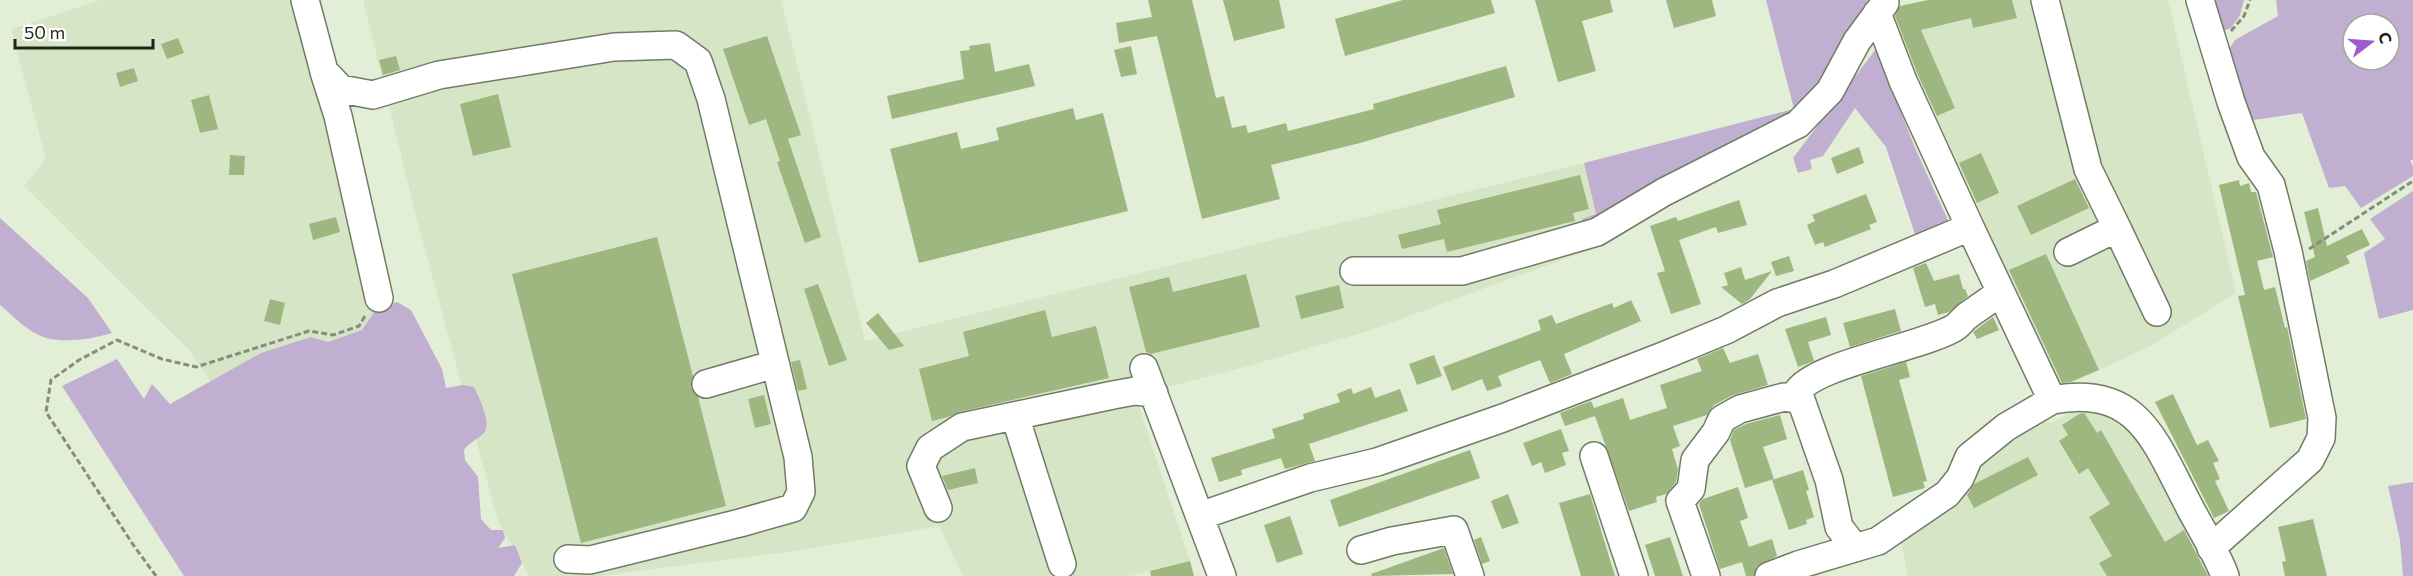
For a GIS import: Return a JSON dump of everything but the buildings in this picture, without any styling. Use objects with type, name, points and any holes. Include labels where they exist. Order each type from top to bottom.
[{"type":"street","points":[[305,0],[338,116],[379,298]]},
{"type":"street","points":[[2045,0],[2088,169],[2157,312]]},
{"type":"street","points":[[2200,0],[2231,102],[2251,157],[2271,185],[2290,261],[2322,418],[2321,438],[2310,460],[2211,548]]},
{"type":"street","points":[[1882,7],[1903,81],[2052,400]]},
{"type":"street","points":[[1354,271],[1462,271],[1597,232],[1664,192],[1798,124],[1830,91],[1857,41],[1882,7]]},
{"type":"street","points":[[324,71],[341,89],[373,95],[439,75],[615,47],[676,45],[698,61],[711,99],[798,457],[801,492],[792,508],[740,523],[590,560],[568,559]]},
{"type":"street","points":[[1200,516],[1310,478],[1377,462],[1503,418],[1663,356],[1725,330],[1776,303],[1833,284],[1970,227]]},
{"type":"street","points":[[2068,252],[2117,228]]},
{"type":"street","points":[[1854,548],[1839,527],[1829,480],[1797,392],[1803,383],[1826,372],[1929,339],[1956,327],[2001,292]]},
{"type":"street","points":[[706,384],[775,363]]},
{"type":"street","points":[[1144,368],[1222,576]]},
{"type":"street","points":[[938,508],[921,466],[930,448],[962,427],[1135,391],[1155,393]]},
{"type":"street","points":[[1769,576],[1878,541],[1947,494],[1960,478],[1969,457],[2006,428],[2052,400],[2076,395],[2107,400],[2130,412],[2151,433],[2225,575]]},
{"type":"street","points":[[1706,576],[1680,501],[1691,489],[1695,460],[1716,432],[1722,419],[1740,409],[1784,397],[1801,400]]},
{"type":"street","points":[[1015,416],[1062,564]]},
{"type":"street","points":[[1594,456],[1634,576]]},
{"type":"street","points":[[1361,550],[1392,541],[1454,530],[1470,576]]},
{"type":"path","points":[[2214,42],[2234,30],[2244,16],[2250,0]]},
{"type":"path","points":[[2290,261],[2413,181]]},
{"type":"path","points":[[156,576],[46,412],[51,380],[79,360],[117,340],[162,359],[196,367],[309,332],[333,335],[358,326],[379,298]]},
{"type":"shaded area","points":[[101,0],[292,0],[376,309],[362,330],[328,342],[311,337],[261,353],[211,382],[190,351],[24,186],[46,159],[11,29]]},
{"type":"shaded area","points":[[363,0],[781,0],[865,341],[1584,163],[1596,215],[1585,232],[1589,250],[1368,331],[1171,386],[1130,379],[1190,561],[1130,576],[963,576],[939,526],[801,550],[599,576],[530,576],[498,521],[417,219]]},
{"type":"shaded area","points":[[1766,0],[1868,0],[1865,5],[1869,14],[1805,110],[1585,232],[1582,219],[1596,214],[1584,163],[1794,109]]},
{"type":"shaded area","points":[[1928,0],[2168,0],[2236,293],[2152,345],[2061,388],[1899,35],[1893,8]]},
{"type":"shaded area","points":[[2198,0],[2244,0],[2240,15],[2231,28],[2222,31]]},
{"type":"shaded area","points":[[2276,0],[2413,0],[2413,159],[2410,161],[2413,166],[2413,176],[2361,208],[2345,186],[2329,188],[2302,113],[2246,121],[2226,54],[2235,40],[2278,16]]},
{"type":"shaded area","points":[[1876,49],[1915,148],[1951,227],[1918,243],[1886,147],[1855,108],[1823,156],[1810,160],[1812,169],[1798,173],[1793,158]]},
{"type":"shaded area","points":[[2413,191],[2413,310],[2379,319],[2364,253],[2385,239],[2370,219]]},
{"type":"shaded area","points":[[0,218],[88,298],[112,333],[79,340],[46,338],[27,328],[0,305]]},
{"type":"shaded area","points":[[397,302],[411,310],[442,369],[446,388],[463,385],[474,387],[479,398],[486,418],[486,430],[464,450],[465,460],[478,477],[481,519],[491,530],[503,530],[505,538],[498,548],[515,545],[522,563],[514,576],[184,576],[62,386],[117,359],[144,399],[152,384],[170,404],[261,353],[311,337],[328,342],[362,330],[376,309]]},
{"type":"shaded area","points":[[2089,402],[2144,436],[2212,576],[1908,576],[1902,547],[1902,533],[1979,464],[2038,421],[2052,423]]},
{"type":"shaded area","points":[[2413,482],[2413,576],[2403,576],[2400,540],[2388,486]]}]
